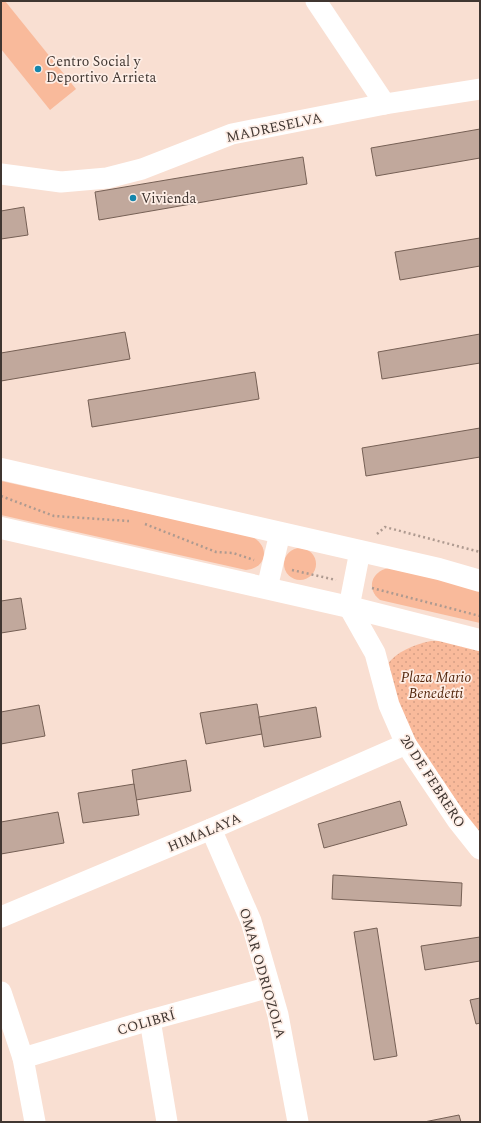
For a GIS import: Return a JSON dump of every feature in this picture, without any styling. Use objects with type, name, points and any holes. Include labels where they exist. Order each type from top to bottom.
[{"type":"street","points":[[316,1],[385,104]]},
{"type":"street","name":"MADRESELVA","points":[[1,174],[61,182],[107,178],[142,169],[232,134],[385,104],[480,90]]},
{"type":"street","points":[[1,468],[439,569],[480,581]]},
{"type":"street","points":[[1,528],[349,607],[480,640]]},
{"type":"street","points":[[267,588],[280,533]]},
{"type":"street","points":[[349,607],[360,551]]},
{"type":"street","name":"20 DE FEBRERO","points":[[349,607],[375,653],[389,705],[406,744],[457,820],[480,849]]},
{"type":"street","name":"HIMALAYA","points":[[1,918],[406,744]]},
{"type":"street","name":"OMAR ODRIOZOLA","points":[[211,829],[251,921],[278,1015],[298,1122]]},
{"type":"street","name":"COLIBRÍ","points":[[23,1058],[150,1020],[270,987]]},
{"type":"street","points":[[1,992],[23,1058],[35,1122]]},
{"type":"street","points":[[150,1020],[167,1122]]},
{"type":"path","points":[[1,496],[54,516],[136,521]]},
{"type":"path","points":[[144,524],[216,552],[233,553],[273,566],[354,584],[480,616]]},
{"type":"path","points":[[360,551],[385,527],[480,552]]},
{"type":"green space","name":"Centro Social y Deportivo Arrieta","points":[[1,1],[5,1],[76,89],[50,110],[1,49]]},
{"type":"green space","points":[[1,481],[251,536],[261,545],[264,550],[264,556],[259,565],[246,570],[1,515]]},
{"type":"green space","points":[[297,548],[303,548],[312,552],[316,564],[312,576],[303,580],[297,580],[288,576],[284,567],[284,561],[288,552]]},
{"type":"green space","points":[[388,568],[480,589],[480,623],[380,600],[373,591],[372,581],[378,573]]},
{"type":"green space","name":"Plaza Mario Benedetti","points":[[431,641],[441,641],[480,650],[480,836],[437,778],[399,711],[386,666],[395,656],[406,649]]},
{"type":"building","points":[[480,129],[480,158],[376,176],[371,148]]},
{"type":"building","points":[[303,157],[307,184],[99,220],[95,192]]},
{"type":"building","points":[[24,207],[28,235],[1,239],[1,211]]},
{"type":"building","points":[[480,238],[480,266],[400,280],[395,252]]},
{"type":"building","points":[[125,332],[130,359],[1,381],[1,353]]},
{"type":"building","points":[[480,334],[480,363],[382,379],[378,352]]},
{"type":"building","points":[[255,372],[259,399],[92,427],[88,400]]},
{"type":"building","points":[[480,428],[480,457],[366,476],[362,448]]},
{"type":"building","points":[[21,598],[26,629],[1,633],[1,601]]},
{"type":"building","points":[[257,704],[262,734],[206,744],[200,713]]},
{"type":"building","points":[[39,705],[45,736],[1,744],[1,712]]},
{"type":"building","points":[[316,707],[321,737],[264,747],[259,717]]},
{"type":"building","points":[[186,760],[191,791],[136,800],[132,770]]},
{"type":"building","points":[[134,784],[139,815],[83,823],[78,793]]},
{"type":"building","points":[[400,801],[407,825],[324,848],[318,824]]},
{"type":"building","points":[[58,812],[64,843],[1,854],[1,822]]},
{"type":"building","points":[[333,875],[462,883],[461,906],[332,899]]},
{"type":"building","points":[[377,928],[397,1056],[374,1060],[354,932]]},
{"type":"building","points":[[480,937],[480,961],[425,970],[421,946]]},
{"type":"building","points":[[480,998],[480,1023],[476,1024],[470,1000]]},
{"type":"building","points":[[459,1115],[461,1122],[424,1122]]},
{"type":"place","name":"Centro Social y Deportivo Arrieta","points":[[38,69]]},
{"type":"place","name":"Vivienda","points":[[133,198]]}]
